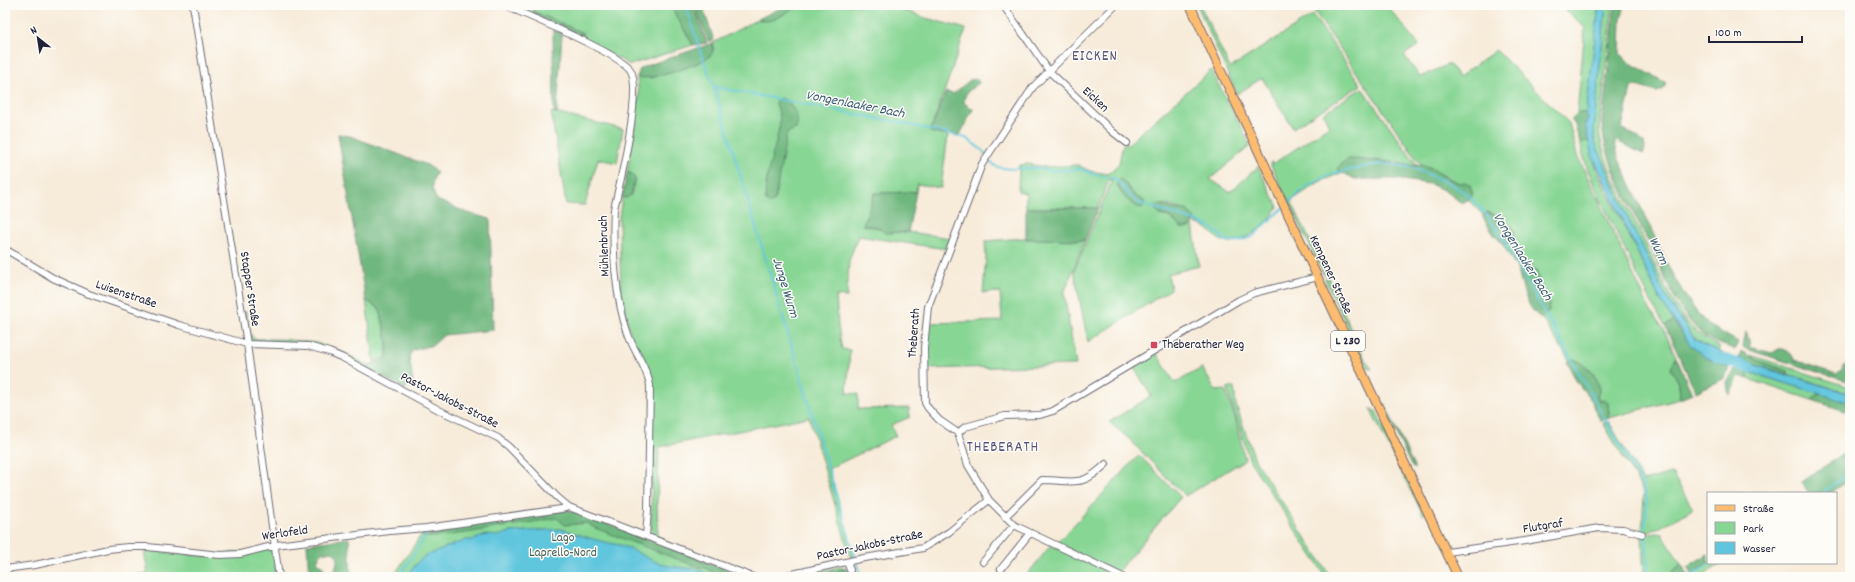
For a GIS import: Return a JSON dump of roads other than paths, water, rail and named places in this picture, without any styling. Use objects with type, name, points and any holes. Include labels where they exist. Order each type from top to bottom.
[{"type":"main road","name":"Kempener Straße","points":[[1190,5],[1458,577]]},
{"type":"street","name":"Stapper Straße","points":[[193,5],[246,344],[276,545],[279,577]]},
{"type":"street","name":"Mühlenbruch","points":[[504,5],[574,36],[598,49],[626,65],[633,75],[635,88],[633,112],[614,209],[614,224],[618,289],[625,326],[634,350],[649,378],[650,385],[648,510],[646,536]]},
{"type":"street","name":"Eicken","points":[[1004,5],[1049,71],[1113,132],[1127,143]]},
{"type":"street","points":[[1049,71],[1116,5]]},
{"type":"street","name":"Theberath","points":[[958,433],[939,420],[925,403],[925,331],[928,307],[932,292],[982,164],[1033,87],[1049,71]]},
{"type":"street","name":"Luisenstraße","points":[[5,249],[53,278],[89,294],[179,326],[246,344]]},
{"type":"street","points":[[1123,577],[1030,534],[1014,525],[989,500],[968,465],[958,433],[965,427],[1005,416],[1040,415],[1053,411],[1239,300],[1254,293],[1318,277]]},
{"type":"street","name":"Pastor-Jakobs-Straße","points":[[246,344],[308,346],[329,352],[352,362],[439,410],[498,438],[509,447],[557,497],[569,506],[753,577]]},
{"type":"street","points":[[1005,517],[1042,480],[1071,482],[1085,480],[1092,477],[1106,464]]},
{"type":"street","name":"Pastor-Jakobs-Straße","points":[[779,577],[849,561],[917,549],[929,545],[960,524],[989,500]]},
{"type":"street","name":"Werlofeld","points":[[5,569],[35,565],[108,549],[128,547],[148,547],[220,555],[240,554],[276,545],[426,528],[561,510],[569,506]]},
{"type":"street","points":[[983,562],[1014,525]]},
{"type":"street","name":"Flutgraf","points":[[1447,552],[1525,541],[1599,528],[1623,530],[1642,534]]},
{"type":"street","points":[[1001,569],[1030,534]]},
{"type":"street","points":[[849,561],[850,570]]},
{"type":"water","points":[[1599,5],[1606,5],[1595,116],[1594,138],[1597,147],[1633,229],[1655,271],[1660,285],[1677,315],[1695,339],[1702,344],[1732,357],[1729,367],[1705,357],[1691,346],[1661,302],[1591,153],[1585,124],[1588,119],[1586,113]]},
{"type":"water","points":[[1739,358],[1758,366],[1850,394],[1850,403],[1736,368]]},
{"type":"water","name":"Lago Laprello-Nord","points":[[562,529],[595,540],[622,546],[659,563],[702,571],[711,577],[407,577],[417,564],[426,556],[465,540],[473,540],[486,535],[498,536],[510,532]]},
{"type":"waterway","name":"Junge Wurm","points":[[686,5],[700,51],[714,87],[861,577]]},
{"type":"waterway","name":"Vongenlaaker Bach","points":[[715,87],[906,124],[966,138],[982,150],[986,155]]},
{"type":"waterway","name":"Vongenlaaker Bach","points":[[990,162],[997,167],[1010,169],[1035,168],[1052,171],[1080,169],[1095,175],[1116,179],[1130,196],[1139,203],[1198,222],[1210,227],[1225,240],[1234,242],[1252,237],[1283,208]]},
{"type":"waterway","name":"Vongenlaaker Bach","points":[[1286,205],[1306,187],[1330,174],[1378,164],[1398,165],[1413,168],[1453,185],[1468,195],[1487,215],[1501,236],[1642,484],[1647,499],[1645,528]]},
{"type":"waterway","name":"Wurm","points":[[1717,357],[1750,368]]},
{"type":"waterway","points":[[1823,492],[1850,472]]},
{"type":"waterway","points":[[399,577],[427,533]]},
{"type":"waterway","points":[[1646,536],[1648,577]]},
{"type":"waterway","points":[[1689,577],[1709,564]]},
{"type":"place","name":"Theberather Weg","points":[[1154,345]]},
{"type":"district","name":"EICKEN","points":[[1095,57]]},
{"type":"district","name":"THEBERATH","points":[[1003,448]]}]
